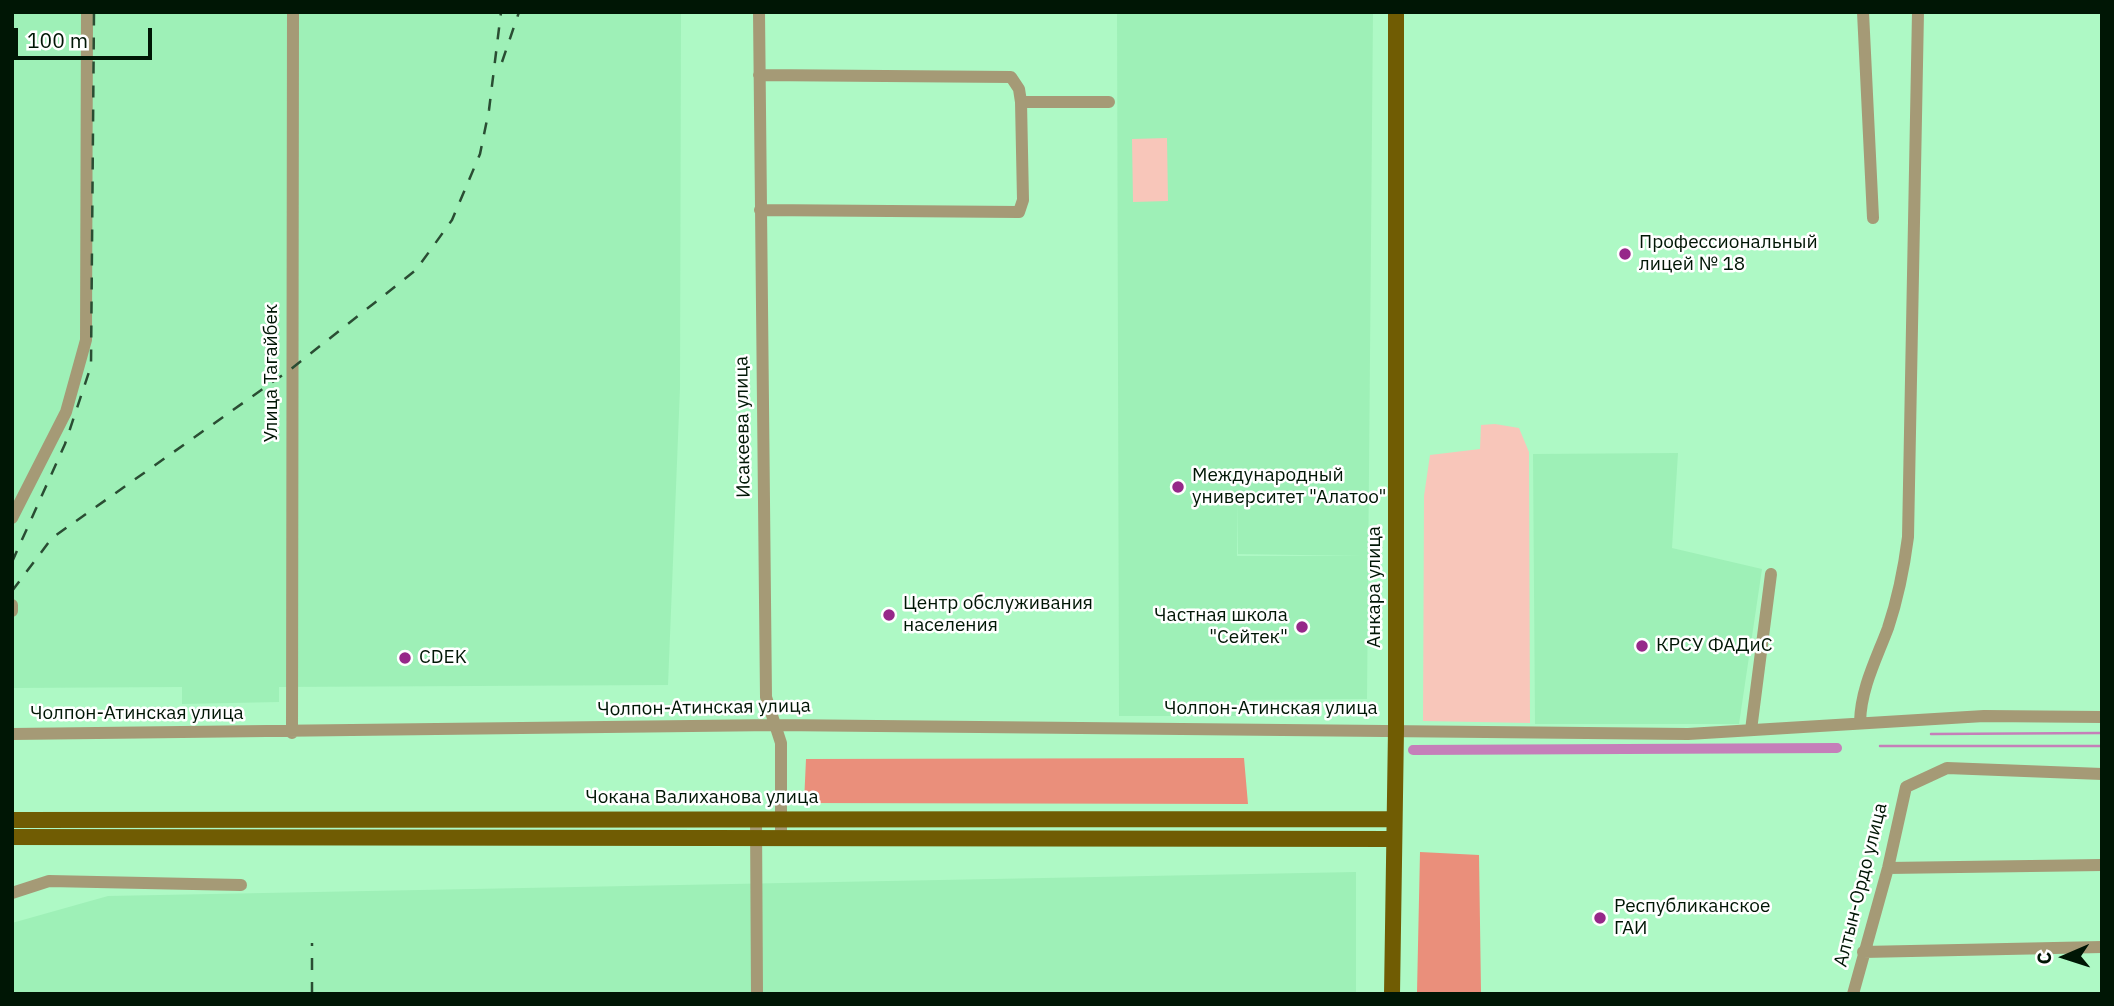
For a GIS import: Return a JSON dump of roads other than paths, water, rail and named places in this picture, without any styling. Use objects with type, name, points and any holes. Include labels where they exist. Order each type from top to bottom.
[{"type":"main road","name":"Анкара улица","points":[[1392,994],[1392,839],[1396,730],[1396,12]]},
{"type":"main road","points":[[1043,819],[1043,837]]},
{"type":"main road","name":"Чокана Валиханова улица","points":[[12,820],[1393,820]]},
{"type":"main road","points":[[479,820],[479,840]]},
{"type":"main road","points":[[12,837],[479,840],[1043,837],[1392,839]]},
{"type":"street","points":[[12,518],[66,412],[86,340],[87,12]]},
{"type":"street","name":"Улица Тагайбек","points":[[292,733],[293,12]]},
{"type":"street","name":"Исакеева улица","points":[[759,12],[765,697],[782,749],[781,839]]},
{"type":"street","points":[[1863,12],[1872,218]]},
{"type":"street","points":[[1872,722],[1861,696],[1889,626],[1902,577],[1908,537],[1918,12]]},
{"type":"street","points":[[759,75],[1011,77],[1019,89],[1021,102],[1023,200],[1019,212],[760,210]]},
{"type":"street","points":[[1021,102],[1109,102]]},
{"type":"street","points":[[1751,730],[1771,574]]},
{"type":"street","points":[[12,605],[12,611]]},
{"type":"street","name":"Чолпон-Атинская улица","points":[[12,734],[292,733],[776,725],[1688,734],[1984,716],[2102,717]]},
{"type":"street","name":"Алтын-Ордо улица","points":[[1853,994],[1888,868],[1906,787],[1947,768],[2102,774]]},
{"type":"street","points":[[756,819],[757,994]]},
{"type":"street","points":[[1888,868],[2102,865]]},
{"type":"street","points":[[12,893],[49,881],[241,885]]},
{"type":"street","points":[[1863,951],[2102,947]]},
{"type":"waterway","points":[[1931,734],[2102,733]]},
{"type":"waterway","points":[[1880,746],[2102,746]]},
{"type":"waterway","points":[[1413,750],[1837,748]]},
{"type":"railway","points":[[12,562],[65,444],[91,366],[94,12]]},
{"type":"railway","points":[[12,591],[52,538],[291,369],[416,270],[452,220],[480,154],[489,110],[501,12]]},
{"type":"railway","points":[[502,62],[519,12]]},
{"type":"railway","points":[[312,943],[312,994]]},
{"type":"place","name":"Профессиональный лицей № 18","points":[[1625,254]]},
{"type":"place","name":"Международный университет \"Алатоо\"","points":[[1178,487]]},
{"type":"place","name":"Центр обслуживания населения","points":[[889,615]]},
{"type":"place","name":"Частная школа \"Сейтек\"","points":[[1302,627]]},
{"type":"place","name":"КРСУ ФАДиС","points":[[1642,646]]},
{"type":"place","name":"CDEK","points":[[405,658]]},
{"type":"place","name":"Республиканское ГАИ","points":[[1600,918]]}]
